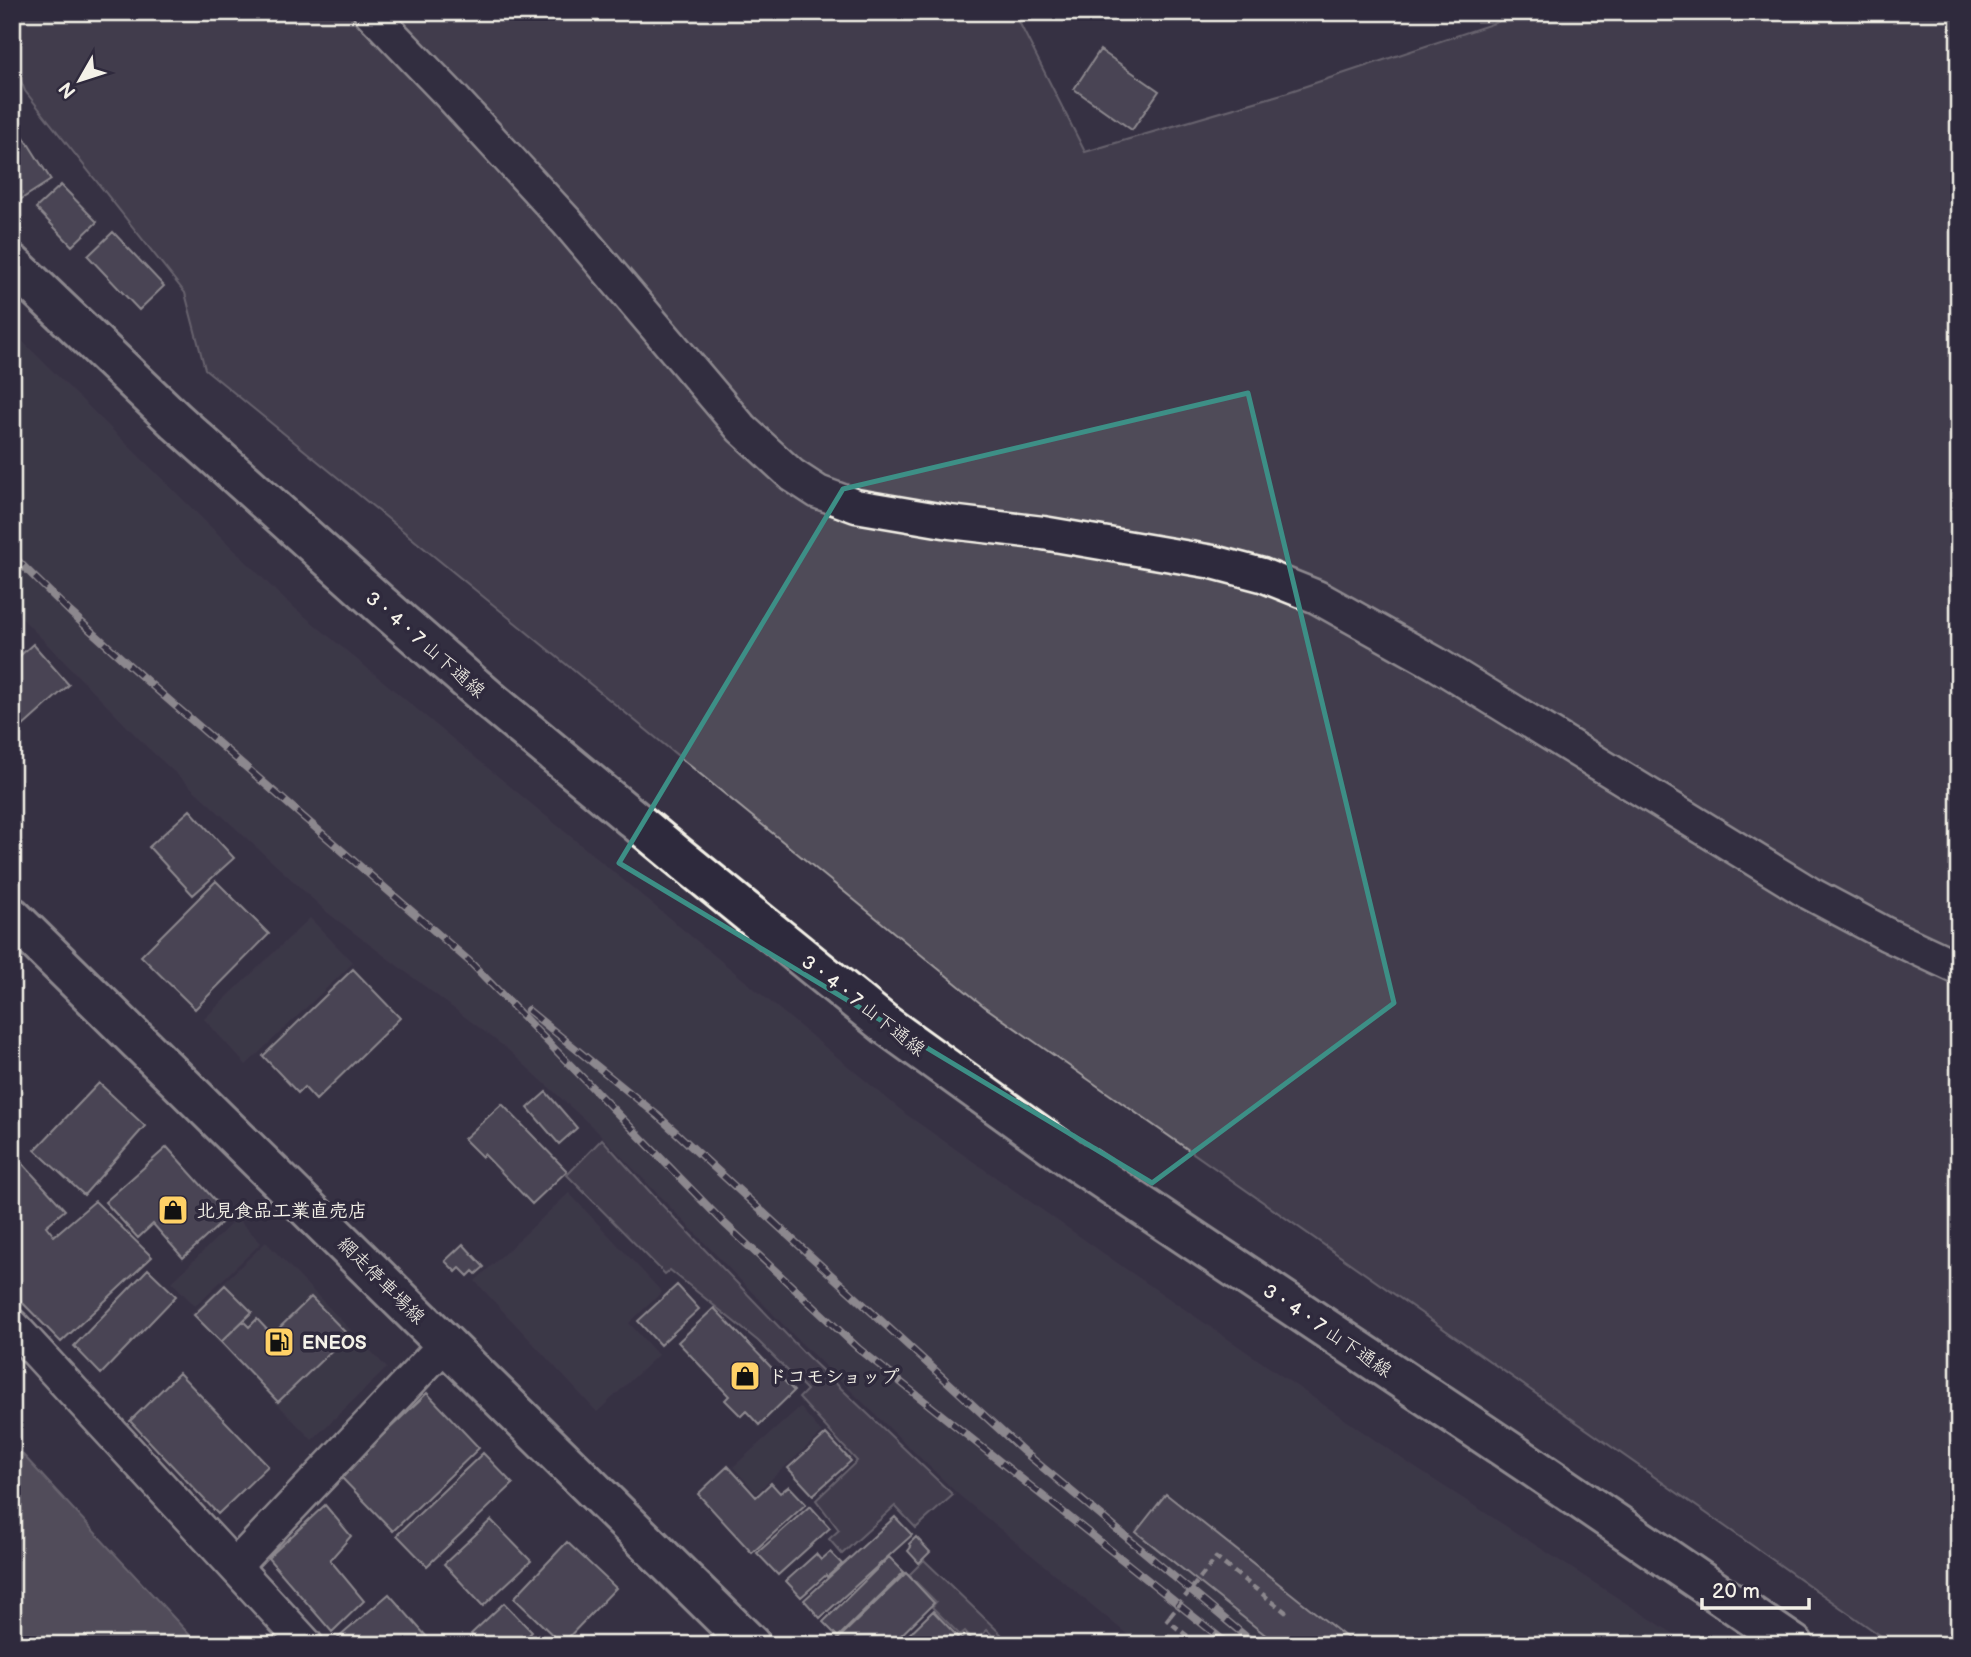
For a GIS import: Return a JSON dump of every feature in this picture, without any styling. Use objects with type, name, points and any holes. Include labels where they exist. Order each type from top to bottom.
[{"type":"street","points":[[370,12],[567,222],[742,429],[792,475],[818,492],[856,506],[950,522],[1043,533],[1213,562],[1262,575],[1317,597],[1435,663],[1809,893],[1886,934],[1959,968]]},
{"type":"street","name":"3・4・7 山下通線","points":[[12,264],[176,421],[490,700],[886,1025],[1068,1156],[1794,1645]]},
{"type":"street","name":"網走停車場線","points":[[12,917],[751,1645]]},
{"type":"street","points":[[12,1325],[307,1645]]},
{"type":"street","points":[[235,1566],[446,1343]]},
{"type":"path","points":[[1199,1645],[1167,1620],[1216,1558],[1288,1614]]},
{"type":"highlighted area","points":[[1248,393],[1394,1003],[1152,1183],[619,863],[843,489]]},
{"type":"shaded area","points":[[12,12],[1014,12],[1085,152],[1282,94],[1498,22],[1507,12],[1959,12],[1959,1645],[1894,1645],[985,1007],[205,369],[185,293],[25,91],[12,59]]},
{"type":"shaded area","points":[[12,331],[285,600],[907,1115],[1417,1469],[1691,1645],[1140,1645],[959,1495],[799,1341],[598,1132],[506,1048],[328,913],[147,747],[12,608]]},
{"type":"shaded area","points":[[310,918],[353,963],[246,1065],[204,1019]]},
{"type":"shaded area","points":[[602,1139],[807,1356],[953,1495],[916,1528],[895,1506],[842,1554],[829,1539],[839,1530],[816,1500],[857,1461],[799,1398],[807,1390],[758,1341],[670,1270],[665,1274],[567,1175]]},
{"type":"shaded area","points":[[569,1193],[662,1292],[629,1323],[658,1355],[597,1412],[475,1281]]},
{"type":"shaded area","points":[[237,1218],[261,1243],[195,1306],[172,1282]]},
{"type":"shaded area","points":[[266,1242],[387,1368],[312,1440],[191,1314]]},
{"type":"shaded area","points":[[800,1407],[822,1433],[756,1493],[733,1467]]},
{"type":"shaded area","points":[[12,1443],[199,1645],[12,1645]]},
{"type":"shaded area","points":[[924,1560],[1001,1634],[996,1639],[987,1630],[975,1642],[965,1631],[960,1635],[932,1607],[936,1602],[909,1575]]},
{"type":"building","points":[[1100,50],[1159,91],[1132,130],[1074,89]]},
{"type":"building","points":[[22,134],[51,180],[20,200],[12,189],[12,140]]},
{"type":"building","points":[[61,185],[97,222],[72,246],[36,208]]},
{"type":"building","points":[[113,232],[164,286],[139,310],[88,256]]},
{"type":"building","points":[[33,644],[69,685],[12,736],[12,663]]},
{"type":"building","points":[[190,810],[234,858],[193,895],[149,847]]},
{"type":"building","points":[[216,881],[269,934],[195,1009],[141,956]]},
{"type":"building","points":[[353,969],[400,1018],[316,1100],[304,1087],[298,1093],[263,1056]]},
{"type":"building","points":[[99,1083],[145,1126],[84,1195],[35,1150]]},
{"type":"building","points":[[546,1092],[577,1128],[559,1144],[528,1108]]},
{"type":"building","points":[[502,1104],[567,1171],[532,1204],[484,1154],[482,1157],[464,1139]]},
{"type":"building","points":[[167,1147],[229,1216],[183,1258],[153,1224],[138,1238],[105,1202]]},
{"type":"building","points":[[12,1152],[65,1210],[46,1226],[54,1236],[95,1201],[152,1257],[61,1342],[12,1292]]},
{"type":"building","points":[[463,1244],[484,1267],[476,1274],[473,1271],[468,1276],[460,1268],[456,1272],[445,1261]]},
{"type":"building","points":[[148,1269],[176,1296],[101,1374],[74,1346]]},
{"type":"building","points":[[225,1285],[252,1312],[221,1342],[194,1315]]},
{"type":"building","points":[[677,1285],[699,1309],[660,1345],[638,1321]]},
{"type":"building","points":[[311,1297],[348,1335],[278,1402],[221,1342],[243,1321],[249,1327],[257,1319],[272,1335]]},
{"type":"building","points":[[714,1308],[794,1391],[759,1425],[746,1411],[741,1416],[725,1400],[729,1396],[678,1342]]},
{"type":"building","points":[[179,1373],[268,1466],[218,1514],[130,1421]]},
{"type":"building","points":[[427,1393],[479,1448],[393,1531],[340,1476]]},
{"type":"building","points":[[826,1434],[851,1461],[813,1495],[788,1468]]},
{"type":"building","points":[[483,1453],[513,1484],[427,1566],[397,1535]]},
{"type":"building","points":[[728,1466],[756,1497],[771,1483],[780,1493],[789,1486],[806,1504],[752,1553],[698,1494]]},
{"type":"building","points":[[1166,1494],[1356,1645],[1278,1645],[1136,1532]]},
{"type":"building","points":[[325,1505],[351,1536],[330,1560],[364,1601],[332,1632],[268,1558]]},
{"type":"building","points":[[810,1506],[830,1528],[778,1575],[757,1553]]},
{"type":"building","points":[[895,1517],[912,1535],[820,1618],[804,1600]]},
{"type":"building","points":[[491,1520],[531,1561],[483,1606],[444,1564]]},
{"type":"building","points":[[916,1537],[930,1552],[919,1563],[908,1551],[911,1547],[909,1544]]},
{"type":"building","points":[[567,1542],[616,1588],[562,1644],[514,1598]]},
{"type":"building","points":[[830,1552],[842,1564],[801,1597],[786,1581],[816,1554],[821,1560]]},
{"type":"building","points":[[889,1557],[904,1572],[838,1637],[823,1622]]},
{"type":"building","points":[[906,1573],[934,1603],[891,1645],[844,1645],[838,1639]]},
{"type":"building","points":[[389,1594],[434,1645],[344,1645],[338,1638]]},
{"type":"building","points":[[504,1603],[532,1632],[519,1645],[481,1645],[471,1634]]},
{"type":"building","points":[[933,1611],[958,1637],[949,1645],[898,1645]]},
{"type":"building","points":[[966,1634],[975,1645],[954,1645]]},
{"type":"railway","points":[[12,555],[148,682],[469,961],[724,1223],[858,1348],[1229,1645]]},
{"type":"railway","points":[[528,1010],[657,1115],[1023,1451],[1256,1645]]},
{"type":"place","name":"北見食品工業直売店","points":[[173,1210]]},
{"type":"place","name":"ENEOS","points":[[279,1342]]},
{"type":"place","name":"ドコモショップ","points":[[745,1376]]}]
